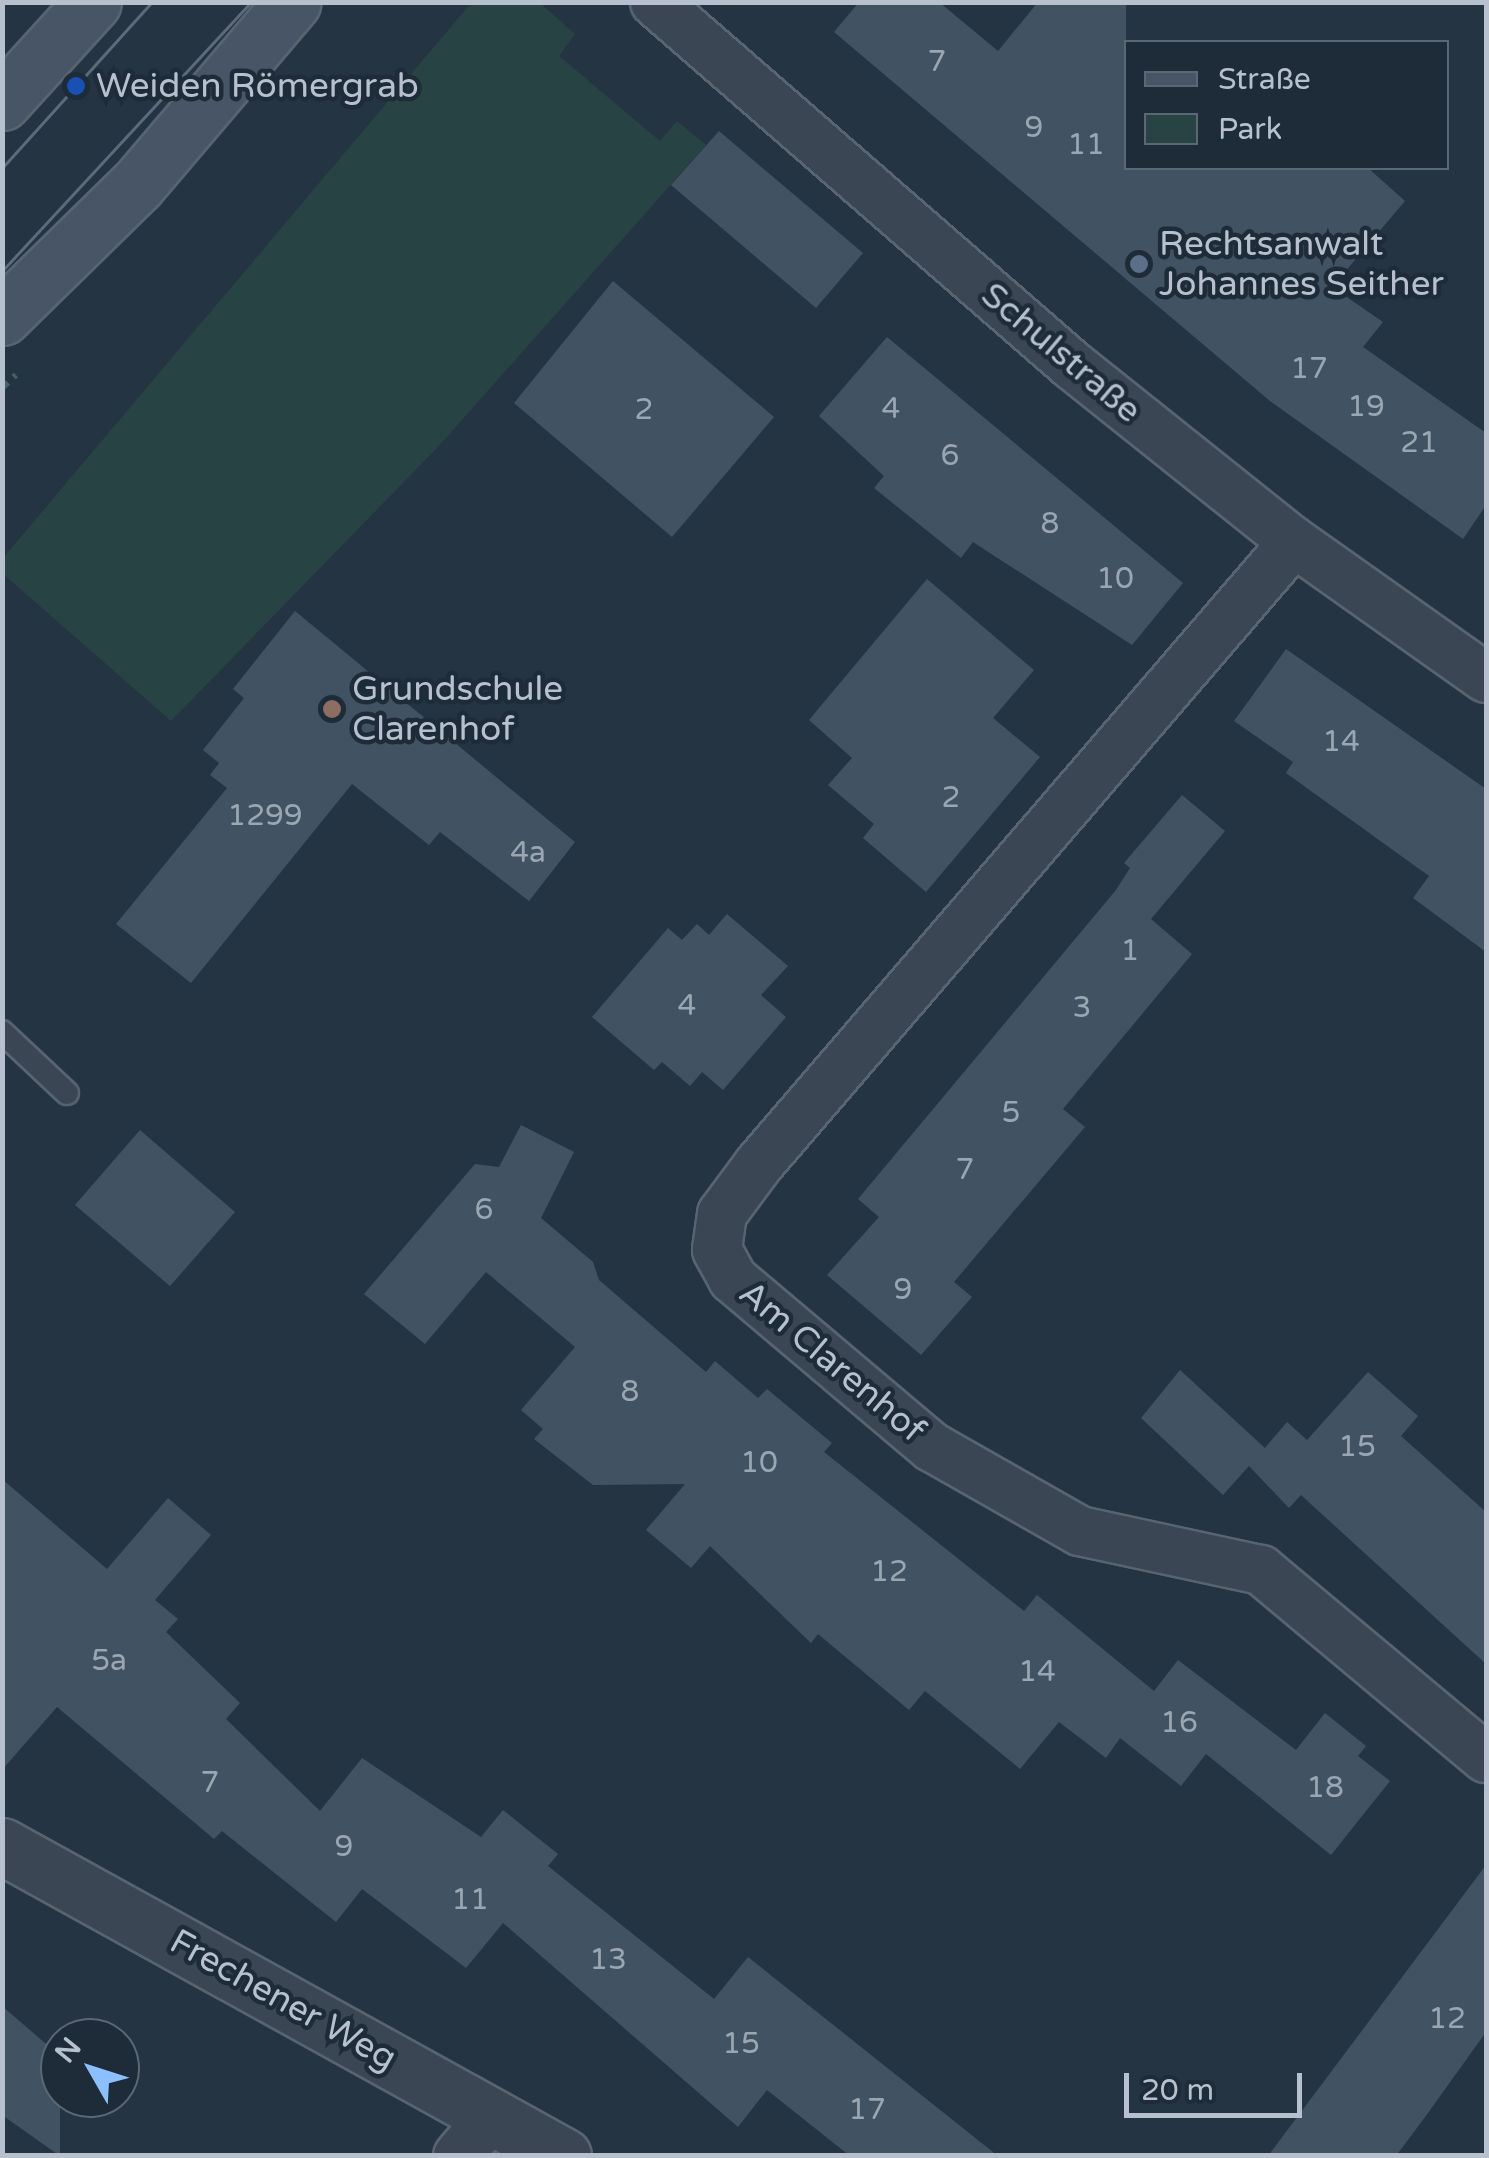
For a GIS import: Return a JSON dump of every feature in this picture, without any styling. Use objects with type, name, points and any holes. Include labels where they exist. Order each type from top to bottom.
[{"type":"main road","points":[[2,102],[93,2]]},
{"type":"main road","points":[[2,318],[137,185],[293,2]]},
{"type":"street","name":"Schulstraße","points":[[655,2],[1072,365],[1294,542],[1486,678]]},
{"type":"street","name":"Am Clarenhof","points":[[1294,542],[758,1164],[722,1214],[717,1250],[734,1279],[932,1447],[1080,1531],[1261,1570],[1486,1758]]},
{"type":"street","name":"Frechener Weg","points":[[2,1846],[475,2136],[564,2156]]},
{"type":"lane","points":[[2,1032],[67,1093]]},
{"type":"green space","points":[[471,3],[540,3],[575,34],[559,56],[660,141],[677,121],[706,145],[438,447],[171,721],[3,574],[3,558]]},
{"type":"building","points":[[859,2],[939,2],[998,51],[1038,2],[1126,2],[1124,170],[1370,170],[1405,201],[1332,287],[1383,322],[1363,347],[1486,433],[1486,505],[1463,539],[1270,401],[834,32]]},
{"type":"building","points":[[719,131],[863,253],[816,308],[671,185]]},
{"type":"building","points":[[613,281],[774,417],[672,537],[514,403]]},
{"type":"building","points":[[887,337],[1183,583],[1132,645],[973,542],[961,558],[874,488],[884,476],[819,416]]},
{"type":"building","points":[[927,579],[1034,670],[993,718],[1040,757],[926,892],[863,838],[874,824],[828,785],[852,758],[809,720]]},
{"type":"building","points":[[295,611],[575,842],[529,901],[440,832],[429,845],[352,784],[191,983],[116,924],[227,788],[210,775],[219,763],[203,750],[244,698],[233,689]]},
{"type":"building","points":[[1286,649],[1486,789],[1486,952],[1413,898],[1429,876],[1286,773],[1293,762],[1234,721]]},
{"type":"building","points":[[1182,795],[1225,831],[1151,919],[1192,954],[1063,1109],[1085,1127],[954,1282],[972,1297],[921,1355],[827,1275],[879,1217],[858,1199],[1116,890],[1130,868],[1124,863]]},
{"type":"building","points":[[727,914],[788,966],[761,995],[786,1017],[723,1090],[702,1072],[690,1086],[662,1062],[654,1070],[592,1017],[668,928],[682,940],[697,924],[709,935]]},
{"type":"building","points":[[521,1125],[574,1152],[541,1218],[593,1262],[599,1280],[706,1372],[715,1361],[758,1398],[767,1389],[832,1443],[824,1452],[1024,1611],[1037,1595],[1154,1691],[1178,1660],[1296,1750],[1325,1713],[1366,1746],[1358,1756],[1390,1781],[1331,1855],[1206,1754],[1181,1786],[1120,1738],[1106,1758],[1059,1722],[1020,1769],[925,1691],[909,1710],[818,1634],[811,1643],[710,1546],[691,1568],[646,1530],[685,1484],[593,1485],[534,1439],[543,1429],[521,1410],[575,1347],[486,1272],[425,1344],[364,1294],[475,1164],[499,1167]]},
{"type":"building","points":[[140,1130],[235,1212],[170,1286],[75,1205]]},
{"type":"building","points":[[1180,1370],[1265,1448],[1287,1422],[1307,1440],[1368,1372],[1418,1416],[1401,1436],[1486,1512],[1486,1664],[1301,1495],[1289,1508],[1249,1466],[1223,1495],[1141,1418]]},
{"type":"building","points":[[2,1479],[107,1569],[168,1498],[211,1535],[155,1600],[178,1619],[166,1632],[240,1703],[226,1719],[320,1811],[362,1758],[481,1837],[503,1810],[558,1854],[548,1866],[714,1999],[748,1957],[998,2156],[850,2156],[767,2090],[738,2127],[503,1923],[466,1968],[362,1889],[336,1922],[222,1831],[214,1839],[57,1707],[2,1770]]},
{"type":"building","points":[[1486,1865],[1486,2032],[1396,2156],[1268,2156]]},
{"type":"building","points":[[2,2006],[40,2039],[40,2118],[60,2118],[60,2156],[2,2115]]},
{"type":"tram line","points":[[2,168],[152,2]]},
{"type":"tram line","points":[[2,271],[251,2]]},
{"type":"place","name":"Weiden Römergrab","points":[[76,86]]},
{"type":"place","name":"Rechtsanwalt Johannes Seither","points":[[1139,264]]},
{"type":"place","name":"Grundschule Clarenhof","points":[[332,709]]}]
